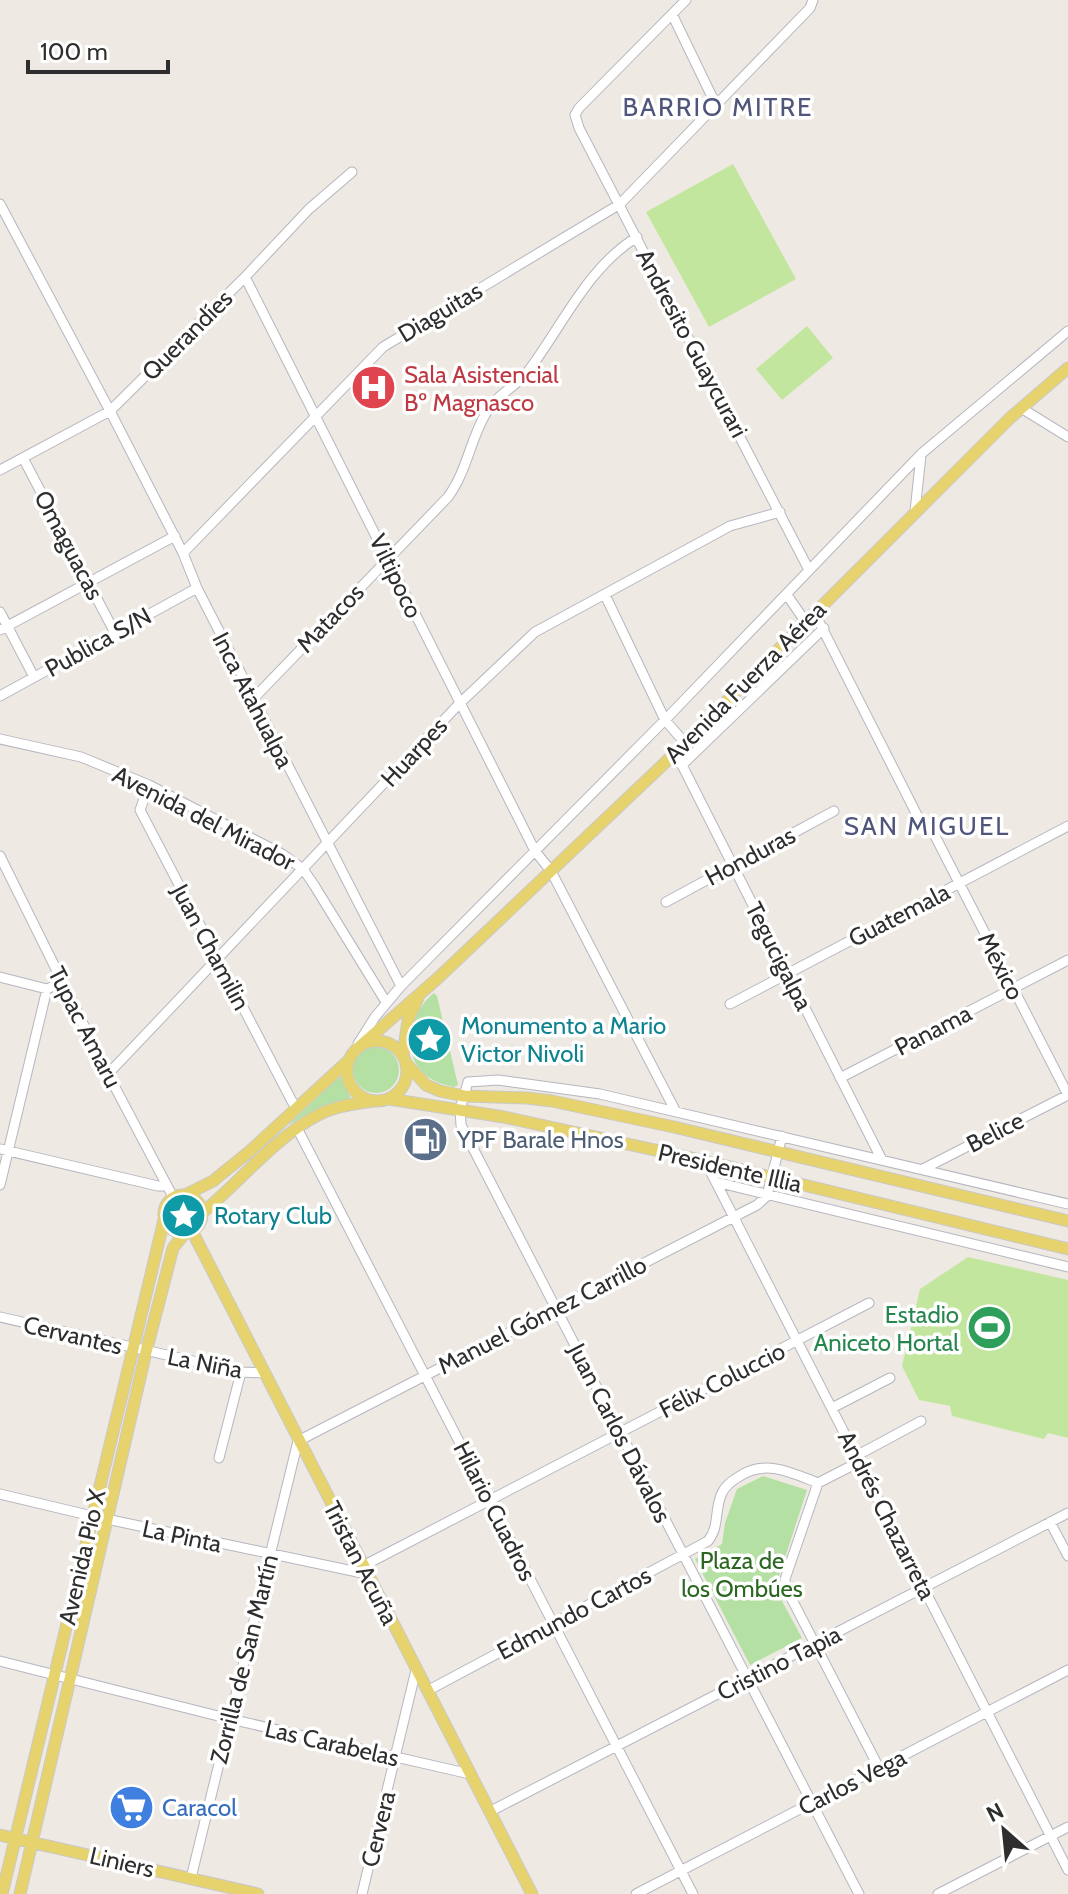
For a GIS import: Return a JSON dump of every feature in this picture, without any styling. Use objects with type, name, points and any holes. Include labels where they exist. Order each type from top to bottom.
[{"type":"main road","name":"Avenida Fuerza Aérea","points":[[175,1193],[201,1189],[238,1161],[420,994],[671,757],[915,511],[1021,408],[1068,368]]},
{"type":"main road","points":[[202,1213],[197,1201],[175,1193],[165,1207],[164,1220],[175,1232],[189,1232],[199,1223],[202,1213],[297,1128],[319,1114],[341,1106],[389,1099],[402,1088],[406,1080],[408,1020],[420,994]]},
{"type":"main road","points":[[373,1101],[356,1094],[350,1086],[347,1069],[354,1052],[374,1041],[382,1041],[398,1049],[405,1060]]},
{"type":"main road","name":"Presidente Illia","points":[[405,1060],[426,1085],[464,1096],[552,1101],[1068,1221]]},
{"type":"main road","name":"Presidente Illia","points":[[389,1099],[460,1109],[705,1161],[1068,1249]]},
{"type":"main road","name":"Avenida Pio X","points":[[2,1894],[164,1220]]},
{"type":"main road","name":"Avenida Pio X","points":[[20,1894],[146,1352],[173,1248],[189,1232]]},
{"type":"main road","name":"Tristan Acuña","points":[[189,1232],[265,1373],[532,1894]]},
{"type":"main road","name":"Liniers","points":[[0,1835],[258,1894]]},
{"type":"street","points":[[686,0],[672,14],[716,105]]},
{"type":"street","name":"Diaguitas","points":[[183,553],[383,347],[620,204],[810,8],[813,0]]},
{"type":"street","name":"Andresito Guaycurari","points":[[672,14],[575,115],[809,570]]},
{"type":"street","name":"Querandíes","points":[[0,470],[110,411],[309,209],[352,172]]},
{"type":"street","name":"Inca Atahualpa","points":[[0,204],[175,536],[197,588],[401,986]]},
{"type":"street","name":"Matacos","points":[[253,699],[448,497],[460,481],[487,411],[528,371],[569,309],[618,249],[637,237]]},
{"type":"street","name":"Viltipoco","points":[[245,277],[459,704],[535,851],[551,871],[676,1112]]},
{"type":"street","points":[[354,1052],[386,1002],[401,986],[665,720],[921,454],[1068,331]]},
{"type":"street","points":[[1021,408],[1068,437]]},
{"type":"street","points":[[915,511],[921,454]]},
{"type":"street","name":"Omaguacas","points":[[23,458],[115,633]]},
{"type":"street","name":"Huarpes","points":[[108,1074],[459,704],[535,632],[730,526],[780,512]]},
{"type":"street","points":[[4,628],[175,536]]},
{"type":"street","name":"Publica S/N","points":[[0,696],[197,588]]},
{"type":"street","points":[[605,595],[665,720],[685,743]]},
{"type":"street","points":[[787,595],[824,628],[917,815]]},
{"type":"street","points":[[0,612],[4,628],[34,677]]},
{"type":"street","points":[[682,765],[824,628]]},
{"type":"street","name":"Avenida del Mirador","points":[[0,739],[81,757],[149,785],[260,842],[303,869],[386,1002]]},
{"type":"street","name":"Tegucigalpa","points":[[671,757],[682,765],[882,1160]]},
{"type":"street","name":"Juan Chamilin","points":[[149,785],[140,810],[295,1107]]},
{"type":"street","name":"Honduras","points":[[666,902],[834,811]]},
{"type":"street","name":"Guatemala","points":[[730,1004],[1068,826]]},
{"type":"street","name":"México","points":[[935,836],[1068,1095]]},
{"type":"street","name":"Tupac Amaru","points":[[0,856],[108,1074],[175,1193]]},
{"type":"street","name":"Panama","points":[[840,1078],[1068,960]]},
{"type":"street","points":[[0,977],[47,989],[62,982]]},
{"type":"street","points":[[0,1185],[4,1150],[47,989]]},
{"type":"street","points":[[460,1109],[468,1082],[498,1080],[600,1094],[1068,1204]]},
{"type":"street","name":"Belice","points":[[923,1169],[1068,1095]]},
{"type":"street","name":"Juan Carlos Dávalos","points":[[460,1109],[461,1125],[859,1894]]},
{"type":"street","name":"Hilario Cuadros","points":[[297,1128],[693,1894]]},
{"type":"street","points":[[767,1196],[782,1136]]},
{"type":"street","points":[[4,1150],[158,1186],[175,1193]]},
{"type":"street","name":"Andrés Chazarreta","points":[[705,1161],[1068,1870]]},
{"type":"street","points":[[716,1182],[1068,1267]]},
{"type":"street","name":"Manuel Gómez Carrillo","points":[[298,1441],[757,1205],[767,1196]]},
{"type":"street","points":[[974,1243],[978,1227]]},
{"type":"street","name":"Félix Coluccio","points":[[365,1570],[489,1501],[869,1303]]},
{"type":"street","name":"Cervantes","points":[[0,1317],[146,1352]]},
{"type":"street","name":"La Niña","points":[[146,1352],[241,1372],[265,1373]]},
{"type":"street","points":[[219,1458],[241,1372]]},
{"type":"street","points":[[832,1408],[890,1378]]},
{"type":"street","points":[[879,1768],[785,1586],[785,1579],[818,1483],[921,1421]]},
{"type":"street","name":"Zorrilla de San Martín","points":[[191,1878],[298,1441]]},
{"type":"street","name":"Edmundo Cartos","points":[[427,1691],[708,1541],[714,1534],[721,1494],[731,1482],[746,1472],[773,1467],[818,1483]]},
{"type":"street","name":"La Pinta","points":[[0,1494],[270,1554],[365,1570]]},
{"type":"street","name":"Cristino Tapia","points":[[489,1812],[1068,1513]]},
{"type":"street","points":[[1050,1522],[1068,1556]]},
{"type":"street","name":"Las Carabelas","points":[[0,1661],[396,1759],[470,1774]]},
{"type":"street","name":"Cervera","points":[[362,1894],[416,1670]]},
{"type":"street","name":"Carlos Vega","points":[[636,1894],[1068,1670]]},
{"type":"street","points":[[938,1894],[1068,1827]]},
{"type":"green space","points":[[733,164],[796,279],[709,327],[646,212]]},
{"type":"green space","points":[[807,326],[833,358],[782,400],[756,369]]},
{"type":"green space","points":[[434,993],[458,1085],[454,1087],[427,1076],[414,1060],[411,1050],[415,1018]]},
{"type":"green space","points":[[376,1047],[392,1054],[399,1070],[392,1086],[376,1093],[360,1086],[353,1070],[360,1054]]},
{"type":"green space","points":[[340,1076],[351,1099],[320,1108],[288,1125]]},
{"type":"green space","name":"Estadio Aniceto Hortal","points":[[968,1257],[1068,1280],[1068,1438],[1048,1433],[1044,1439],[952,1416],[950,1406],[919,1400],[902,1366],[920,1289]]},
{"type":"green space","name":"Plaza de los Ombúes","points":[[763,1476],[807,1490],[775,1588],[802,1638],[750,1665],[695,1559],[722,1544],[725,1523],[737,1489]]},
{"type":"place","name":"Sala Asistencial Bº Magnasco","points":[[373,388]]},
{"type":"place","name":"Monumento a Mario Victor Nivoli","points":[[430,1039]]},
{"type":"place","name":"YPF Barale Hnos","points":[[426,1139]]},
{"type":"place","name":"Rotary Club","points":[[183,1215]]},
{"type":"place","name":"Estadio Aniceto Hortal","points":[[990,1328]]},
{"type":"place","name":"Caracol","points":[[131,1807]]},
{"type":"district","name":"BARRIO MITRE","points":[[718,107]]},
{"type":"district","name":"SAN MIGUEL","points":[[927,826]]}]
